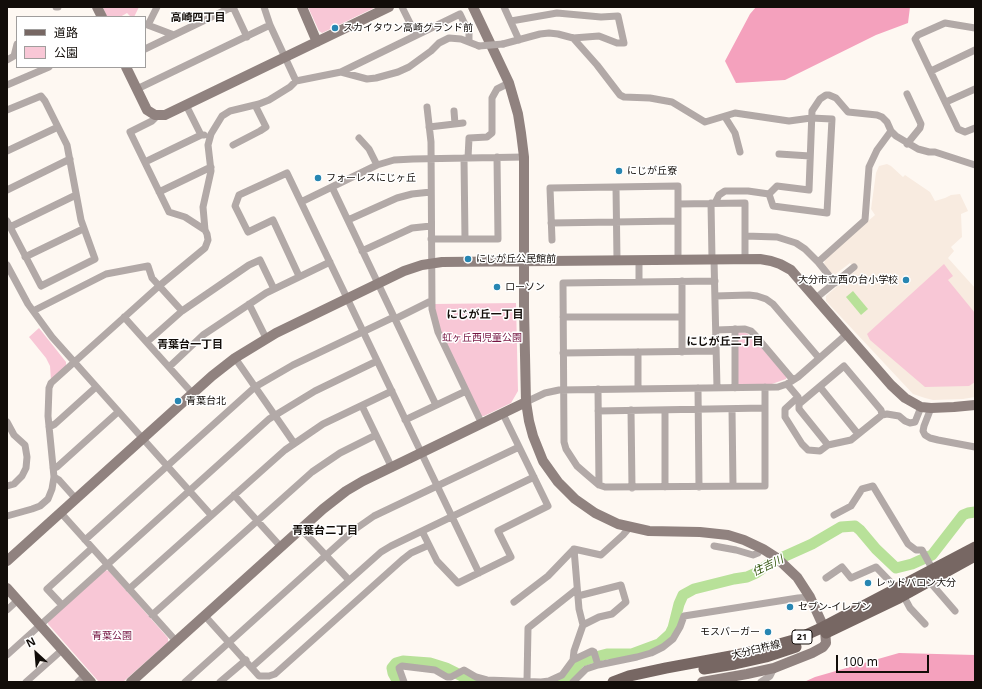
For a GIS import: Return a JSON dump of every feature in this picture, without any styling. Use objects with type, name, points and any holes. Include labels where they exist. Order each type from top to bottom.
[{"type":"main road","name":"大分臼杵線","points":[[637,682],[666,675],[735,664],[766,657],[799,646],[825,630],[900,592],[975,547]]},
{"type":"main road","name":"大分臼杵線","points":[[932,572],[975,556]]},
{"type":"main road","name":"大分臼杵線","points":[[613,682],[629,676],[776,646],[825,630]]},
{"type":"street","points":[[97,7],[102,16]]},
{"type":"street","points":[[157,7],[147,25],[174,35]]},
{"type":"street","points":[[146,49],[232,7],[247,36]]},
{"type":"street","points":[[264,7],[270,25],[296,81]]},
{"type":"street","points":[[302,7],[317,42]]},
{"type":"street","points":[[126,68],[148,110],[152,114],[165,115],[389,7]]},
{"type":"street","points":[[402,7],[416,35]]},
{"type":"street","points":[[473,7],[509,83],[518,114],[524,157],[526,402],[528,420],[536,446],[546,465],[558,482],[575,499],[588,509],[610,521],[629,528],[649,531],[719,534],[736,537],[762,548],[772,554],[797,577],[810,597],[825,630],[826,643],[823,647],[812,653],[774,668],[702,682]]},
{"type":"street","points":[[504,7],[519,40]]},
{"type":"street","points":[[341,72],[363,78],[376,78],[404,70],[444,40],[455,38],[479,46],[503,44],[540,34],[550,33],[574,38],[599,36],[618,43],[624,43],[618,16],[601,17],[558,10],[511,21]]},
{"type":"street","points":[[7,516],[32,509],[44,502],[50,494],[54,477],[49,427],[49,388],[51,384],[159,286],[205,248],[208,240],[205,230],[203,207],[211,167],[208,150],[210,134],[218,121],[226,113],[236,109],[254,106],[274,98],[296,81],[341,72],[460,14],[469,33],[469,42]]},
{"type":"street","points":[[975,28],[945,23],[918,35],[915,39],[958,129],[965,132],[975,128]]},
{"type":"street","points":[[136,89],[270,25]]},
{"type":"street","points":[[574,38],[620,95],[624,97],[650,98],[672,102],[705,122],[736,113],[789,121],[811,118],[832,120],[827,213],[773,206],[769,194]]},
{"type":"street","points":[[7,60],[14,56],[16,48]]},
{"type":"street","points":[[931,71],[975,50]]},
{"type":"street","points":[[7,85],[47,68]]},
{"type":"street","points":[[465,239],[466,158],[469,138],[487,137],[492,133],[492,98],[497,89],[509,83]]},
{"type":"street","points":[[946,102],[975,88]]},
{"type":"street","points":[[907,94],[921,124],[920,128],[907,144]]},
{"type":"street","points":[[769,194],[777,186],[809,190],[812,111],[820,99],[829,95],[836,98],[848,112],[877,115],[882,117],[887,122],[891,132],[907,144],[918,149],[935,152],[975,165]]},
{"type":"street","points":[[7,110],[42,96],[68,146],[83,228],[95,259],[42,286],[25,257],[9,224],[76,195]]},
{"type":"street","points":[[186,105],[201,135]]},
{"type":"street","points":[[233,145],[266,127],[254,106]]},
{"type":"street","points":[[427,107],[431,158],[431,301],[438,332],[482,424]]},
{"type":"street","points":[[429,127],[459,124],[454,112]]},
{"type":"street","points":[[158,115],[152,121],[130,132],[169,212],[185,218],[205,230]]},
{"type":"street","points":[[725,117],[735,133],[740,152]]},
{"type":"street","points":[[7,151],[58,127]]},
{"type":"street","points":[[818,262],[865,220],[869,166],[877,150],[891,132]]},
{"type":"street","points":[[145,162],[201,135],[210,134]]},
{"type":"street","points":[[359,138],[369,150],[377,165]]},
{"type":"street","points":[[779,154],[810,156]]},
{"type":"street","points":[[431,239],[498,239],[497,157]]},
{"type":"street","points":[[301,202],[377,165],[394,160],[524,157]]},
{"type":"street","points":[[7,190],[70,159]]},
{"type":"street","points":[[159,192],[211,167]]},
{"type":"street","points":[[299,276],[273,220],[248,232],[235,206],[239,195],[287,173],[479,573]]},
{"type":"street","points":[[552,240],[550,188],[678,186],[678,260]]},
{"type":"street","points":[[332,187],[436,405]]},
{"type":"street","points":[[616,187],[618,260]]},
{"type":"street","points":[[717,388],[715,280],[713,259],[713,203],[719,195],[728,190],[769,194]]},
{"type":"street","points":[[348,220],[397,198],[412,194],[431,192]]},
{"type":"street","points":[[678,204],[745,203],[745,259]]},
{"type":"street","points":[[551,223],[678,221]]},
{"type":"street","points":[[362,251],[408,230],[431,226]]},
{"type":"street","points":[[25,257],[83,228]]},
{"type":"street","points":[[745,236],[777,237],[788,240],[805,249],[835,283]]},
{"type":"street","points":[[7,561],[235,358],[266,338],[347,298],[413,267],[431,263],[760,259],[780,264],[791,270],[896,390],[905,398],[926,407],[954,408],[975,405]]},
{"type":"street","points":[[147,342],[182,311],[249,265],[260,260],[274,289]]},
{"type":"street","points":[[639,260],[639,282]]},
{"type":"street","points":[[169,367],[204,335],[249,304],[299,276],[330,262]]},
{"type":"street","points":[[7,265],[33,311],[52,337],[212,516]]},
{"type":"street","points":[[33,311],[106,274],[148,266],[152,278],[182,311]]},
{"type":"street","points":[[816,298],[854,267]]},
{"type":"street","points":[[715,280],[563,283],[564,445],[577,466],[599,485],[605,487],[765,486],[765,387]]},
{"type":"street","points":[[682,281],[682,352]]},
{"type":"street","points":[[715,296],[749,295],[766,299],[773,304],[819,358]]},
{"type":"street","points":[[85,540],[167,465],[256,387],[293,365],[363,331],[431,301]]},
{"type":"street","points":[[249,304],[266,338]]},
{"type":"street","points":[[124,317],[193,394]]},
{"type":"street","points":[[563,318],[682,317]]},
{"type":"street","points":[[735,329],[736,388]]},
{"type":"street","points":[[716,330],[745,329],[755,335],[790,382],[798,397],[785,409],[785,416],[802,444],[808,450],[820,451],[828,445],[851,440],[882,414],[899,416],[910,423],[915,422],[926,407]]},
{"type":"street","points":[[133,681],[301,528],[334,500],[346,491],[421,453],[551,391],[778,387],[790,382],[847,334]]},
{"type":"street","points":[[563,352],[716,351]]},
{"type":"street","points":[[638,352],[638,389]]},
{"type":"street","points":[[235,358],[294,443]]},
{"type":"street","points":[[7,655],[275,415],[315,391],[377,361]]},
{"type":"street","points":[[828,445],[799,409],[799,404],[844,366],[881,410],[882,414]]},
{"type":"street","points":[[49,427],[55,424],[96,387]]},
{"type":"street","points":[[820,387],[858,434]]},
{"type":"street","points":[[698,388],[699,487]]},
{"type":"street","points":[[598,389],[599,485]]},
{"type":"street","points":[[130,590],[276,457],[294,443],[324,424],[392,391]]},
{"type":"street","points":[[406,420],[466,391]]},
{"type":"street","points":[[362,406],[392,468]]},
{"type":"street","points":[[926,407],[923,431],[925,434],[930,438],[975,447]]},
{"type":"street","points":[[598,411],[765,408]]},
{"type":"street","points":[[732,409],[733,486]]},
{"type":"street","points":[[631,410],[632,488]]},
{"type":"street","points":[[665,410],[665,487]]},
{"type":"street","points":[[53,468],[57,467],[118,412]]},
{"type":"street","points":[[422,531],[437,561],[458,582],[511,558],[498,531],[548,506],[503,414]]},
{"type":"street","points":[[7,422],[14,435],[25,445],[27,457],[24,474],[19,480],[7,486]]},
{"type":"street","points":[[152,615],[312,472],[340,452],[376,435]]},
{"type":"street","points":[[185,682],[364,522],[519,447]]},
{"type":"street","points":[[54,477],[60,480],[76,499]]},
{"type":"street","points":[[252,667],[381,552],[534,477]]},
{"type":"street","points":[[834,515],[851,506],[862,489],[873,486],[908,544],[916,550],[922,550],[924,553],[932,572],[955,611]]},
{"type":"street","points":[[234,495],[281,547]]},
{"type":"street","points":[[61,513],[176,642]]},
{"type":"street","points":[[301,528],[349,580]]},
{"type":"street","points":[[574,550],[601,555],[623,536],[629,528]]},
{"type":"street","points":[[205,616],[260,676],[269,676],[275,674],[402,560],[411,553],[429,545]]},
{"type":"street","points":[[714,546],[753,555],[758,553],[762,548]]},
{"type":"street","points":[[62,605],[47,589],[92,548]]},
{"type":"street","points":[[573,660],[574,651],[583,625],[577,592],[574,550]]},
{"type":"street","points":[[514,602],[548,576],[574,550]]},
{"type":"street","points":[[826,578],[842,567],[851,578],[876,567],[900,592],[910,608],[925,624]]},
{"type":"street","points":[[527,681],[528,628],[577,592],[621,585],[626,602],[612,614],[599,617],[583,625]]},
{"type":"street","points":[[7,588],[62,650],[85,680]]},
{"type":"street","points":[[573,682],[586,669],[597,663],[637,658],[664,646],[673,639],[684,616],[810,597]]},
{"type":"street","points":[[7,610],[18,600]]},
{"type":"street","points":[[26,682],[62,650]]},
{"type":"street","points":[[404,682],[399,668],[402,666],[435,670],[447,677],[453,676],[464,670],[476,677],[487,680],[549,681],[562,674],[573,660],[592,651],[594,652],[597,663]]},
{"type":"street","points":[[220,682],[246,660]]},
{"type":"street","points":[[761,682],[770,676],[774,668]]},
{"type":"shaded area","points":[[756,7],[910,7],[908,23],[876,35],[785,80],[736,83],[725,61],[750,14]]},
{"type":"shaded area","name":"大分市立西の台小学校","points":[[887,164],[903,177],[905,175],[930,192],[935,201],[951,195],[960,194],[968,211],[961,214],[962,237],[951,247],[954,251],[948,258],[975,288],[975,397],[933,400],[913,394],[826,301],[826,296],[856,270],[850,263],[833,276],[824,264],[825,259],[875,215],[871,209],[876,173],[879,166]]},
{"type":"shaded area","points":[[853,291],[868,309],[861,315],[846,297]]},
{"type":"shaded area","points":[[899,653],[975,655],[975,682],[804,682],[815,677]]},
{"type":"green space","points":[[103,7],[139,7],[134,16],[130,16],[127,13],[122,16],[107,16]]},
{"type":"green space","points":[[308,7],[376,7],[322,33],[319,31]]},
{"type":"green space","points":[[944,264],[953,276],[948,280],[975,313],[975,382],[969,386],[925,387],[870,340],[867,334]]},
{"type":"green space","name":"虹ヶ丘西児童公園","points":[[516,303],[518,391],[511,403],[481,416],[441,332],[437,321],[434,304]]},
{"type":"green space","points":[[39,328],[66,362],[66,366],[51,380],[50,366],[46,358],[29,337]]},
{"type":"green space","points":[[737,332],[746,333],[751,336],[787,377],[786,379],[772,384],[737,384]]},
{"type":"green space","name":"青葉公園","points":[[105,570],[109,571],[168,638],[168,642],[123,682],[99,682],[48,624],[48,621]]},
{"type":"waterway","name":"住吉川","points":[[560,682],[570,675],[580,662],[607,654],[632,654],[659,644],[670,634],[673,628],[679,604],[683,595],[694,589],[747,577],[756,573],[772,562],[812,544],[841,527],[855,526],[896,568],[912,564],[932,555],[963,515],[975,512]]},
{"type":"waterway","name":"住吉川","points":[[398,682],[392,668],[396,663],[403,661],[430,663],[446,668],[474,682]]},
{"type":"place","name":"スカイタウン高崎グランド前","points":[[335,28]]},
{"type":"place","name":"にじが丘寮","points":[[619,171]]},
{"type":"place","name":"フォーレスにじヶ丘","points":[[318,178]]},
{"type":"place","name":"にじが丘公民館前","points":[[468,259]]},
{"type":"place","name":"大分市立西の台小学校","points":[[906,280]]},
{"type":"place","name":"ローソン","points":[[497,287]]},
{"type":"place","name":"青葉台北","points":[[178,401]]},
{"type":"place","name":"レッドバロン大分","points":[[868,583]]},
{"type":"place","name":"セブン-イレブン","points":[[790,607]]},
{"type":"place","name":"モスバーガー","points":[[768,632]]},
{"type":"district","name":"高崎四丁目","points":[[198,18]]},
{"type":"district","name":"にじが丘一丁目","points":[[485,315]]},
{"type":"district","name":"にじが丘二丁目","points":[[725,342]]},
{"type":"district","name":"青葉台一丁目","points":[[190,345]]},
{"type":"district","name":"青葉台二丁目","points":[[325,531]]}]
